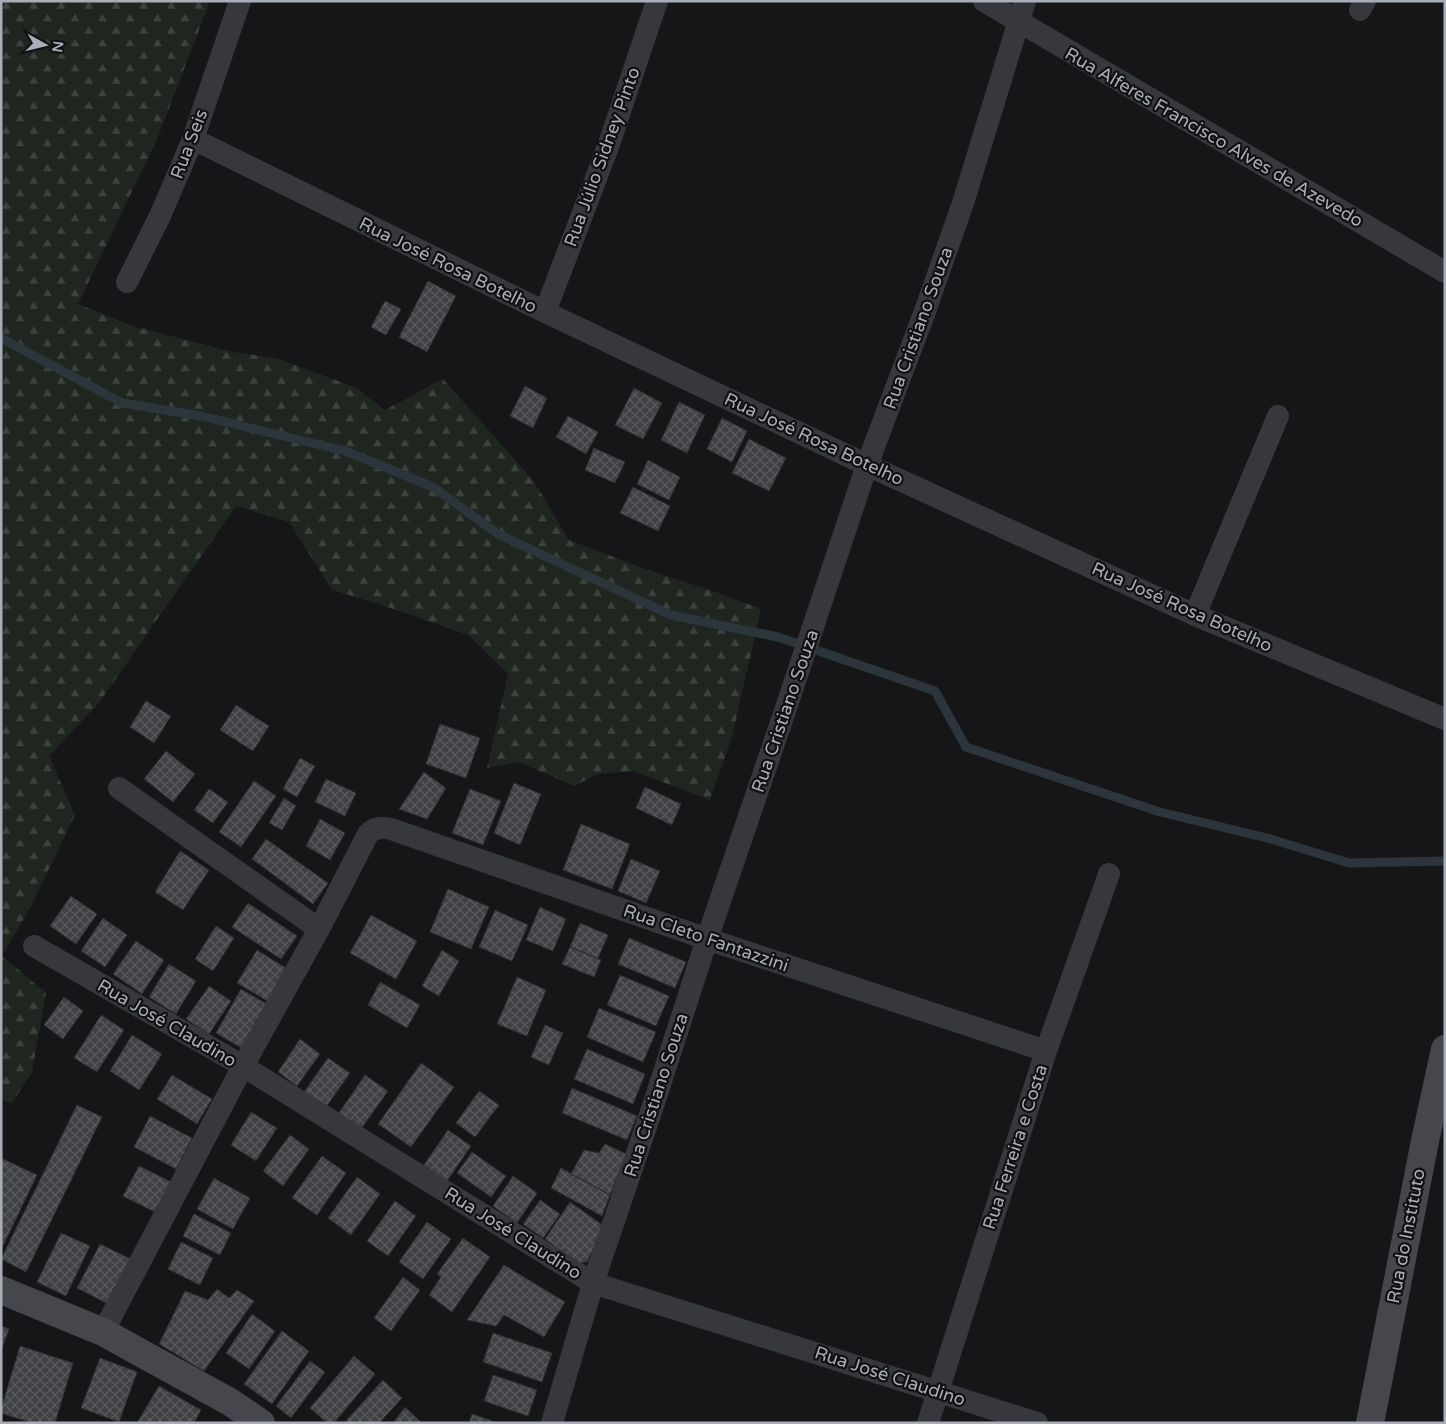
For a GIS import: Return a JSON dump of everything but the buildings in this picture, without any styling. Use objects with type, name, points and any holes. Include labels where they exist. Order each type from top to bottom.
[{"type":"main road","name":"Rua do Instituto","points":[[1370,1423],[1435,1138],[1445,1049]]},
{"type":"main road","points":[[1,1290],[104,1332],[230,1402],[261,1423]]},
{"type":"street","name":"Rua Seis","points":[[127,282],[160,216],[192,138],[240,1]]},
{"type":"street","name":"Rua Júlio Sidney Pinto","points":[[545,312],[608,147],[657,1]]},
{"type":"street","name":"Rua Alferes Francisco Alves de Azevedo","points":[[984,1],[1021,12],[1445,272]]},
{"type":"street","name":"Rua Cristiano Souza","points":[[552,1423],[593,1283],[707,939],[867,465],[924,314],[963,203],[1021,12]]},
{"type":"street","name":"Rua José Rosa Botelho","points":[[192,138],[545,312],[867,465],[1195,615],[1445,719]]},
{"type":"street","points":[[1195,615],[1278,416]]},
{"type":"street","points":[[104,1332],[243,1066],[318,929],[119,788]]},
{"type":"street","name":"Rua Cleto Fantazzini","points":[[318,929],[368,834],[377,828],[383,827],[707,939],[1046,1051]]},
{"type":"street","name":"Rua Ferreira e Costa","points":[[928,1423],[1046,1051],[1109,874]]},
{"type":"street","name":"Rua José Claudino","points":[[34,946],[243,1066],[593,1283],[1036,1423]]},
{"type":"green space","points":[[1,1],[210,1],[158,137],[78,304],[133,326],[233,352],[276,358],[357,388],[385,410],[443,379],[533,480],[569,540],[645,569],[761,609],[732,737],[710,800],[633,771],[598,774],[574,786],[519,762],[487,768],[508,674],[468,635],[332,590],[289,522],[236,506],[99,703],[49,756],[75,815],[32,904],[2,956],[46,993],[32,1072],[12,1103],[1,1100]]},
{"type":"waterway","points":[[1,338],[122,403],[201,416],[345,451],[433,487],[498,534],[671,615],[778,637],[935,691],[966,747],[1160,812],[1267,838],[1349,863],[1445,861]]}]
